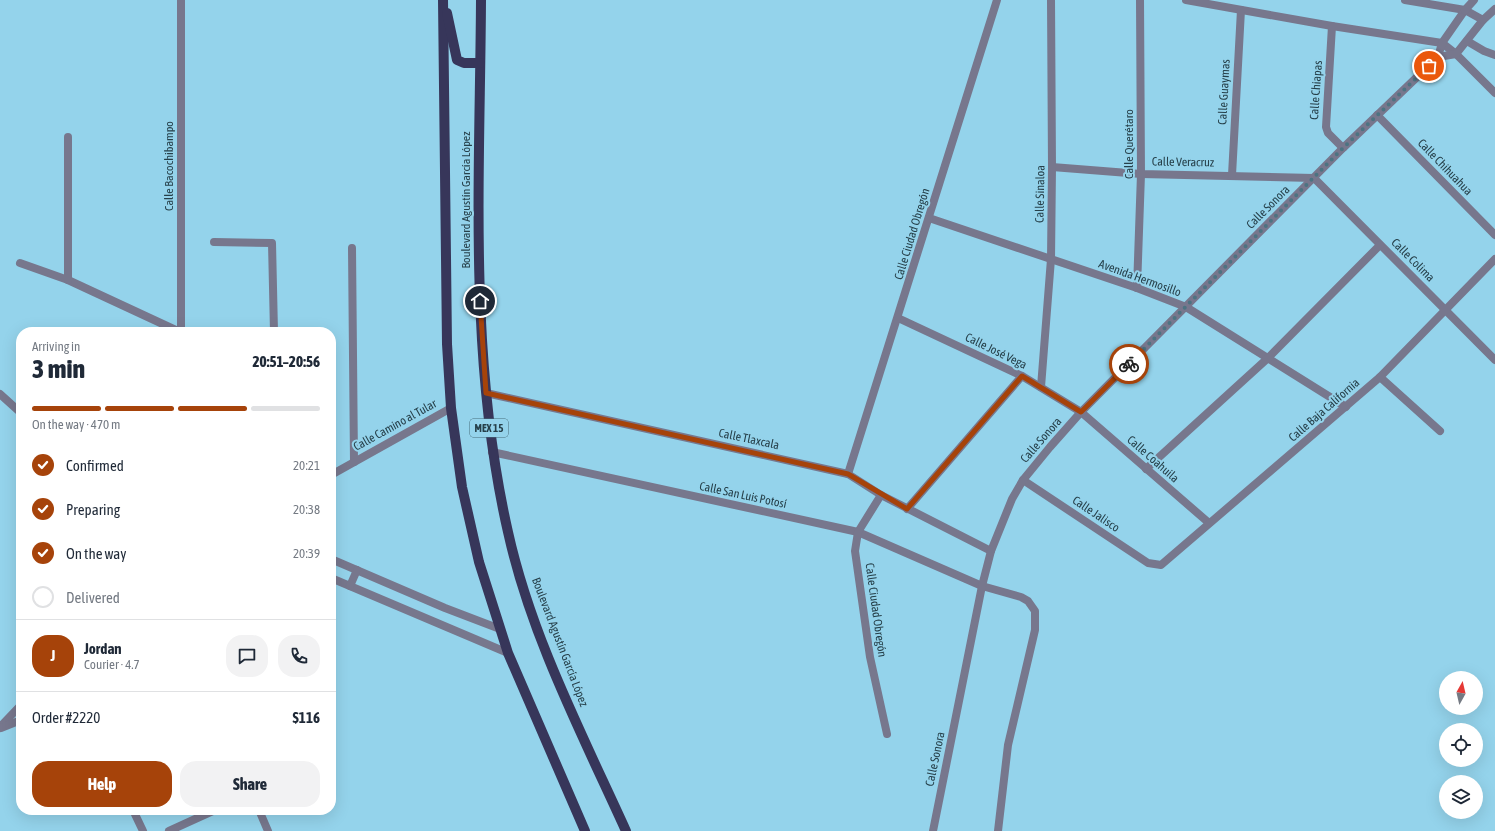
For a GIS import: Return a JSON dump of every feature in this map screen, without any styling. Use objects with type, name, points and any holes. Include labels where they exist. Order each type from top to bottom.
[{"type":"main road","name":"Boulevard Agustín García López","points":[[481,0],[479,286],[486,393],[492,452],[508,533],[527,603],[567,699],[626,831]]},
{"type":"main road","name":"Boulevard Agustín García López","points":[[443,3],[447,344],[451,408],[462,487],[479,562],[508,653],[585,831]]},
{"type":"main road","points":[[443,3],[448,16],[457,60],[464,63],[480,63]]},
{"type":"street","name":"Calle Bacochibampo","points":[[181,0],[181,327]]},
{"type":"street","name":"Calle Ciudad Obregón","points":[[848,474],[997,0]]},
{"type":"street","name":"Calle Sinaloa","points":[[1041,387],[1050,260],[1052,167],[1051,0]]},
{"type":"street","name":"Calle Querétaro","points":[[1137,288],[1141,174],[1140,0]]},
{"type":"street","points":[[1186,0],[1332,26],[1442,43],[1456,54],[1495,93]]},
{"type":"street","points":[[1405,0],[1468,4],[1483,20]]},
{"type":"street","points":[[1468,4],[1442,43],[1438,57],[1456,54],[1483,20],[1495,9]]},
{"type":"street","name":"Calle Guaymas","points":[[1232,175],[1241,10]]},
{"type":"street","name":"Calle Chiapas","points":[[1332,26],[1326,126],[1328,133],[1343,148]]},
{"type":"street","points":[[1467,41],[1484,51],[1495,55]]},
{"type":"street","name":"Calle Sonora","points":[[933,831],[982,586],[991,551],[1012,499],[1023,480],[1081,412],[1186,308],[1343,148],[1438,57]]},
{"type":"street","name":"Calle Chihuahua","points":[[1377,115],[1495,235]]},
{"type":"street","points":[[68,137],[68,280]]},
{"type":"street","name":"Calle Veracruz","points":[[1052,167],[1141,174],[1314,178]]},
{"type":"street","name":"Calle Colima","points":[[1314,178],[1495,360]]},
{"type":"street","name":"Avenida Hermosillo","points":[[929,218],[1050,260],[1137,288],[1186,308],[1346,407]]},
{"type":"street","points":[[214,242],[272,243],[274,327]]},
{"type":"street","points":[[1146,469],[1268,358],[1380,245]]},
{"type":"street","points":[[352,248],[354,462]]},
{"type":"street","name":"Calle Baja California","points":[[1157,566],[1166,562],[1209,523],[1380,377],[1495,259]]},
{"type":"street","points":[[20,263],[68,280],[170,327]]},
{"type":"street","name":"Calle José Vega","points":[[898,318],[1022,376],[1081,412]]},
{"type":"street","points":[[907,509],[1022,376]]},
{"type":"street","points":[[1380,377],[1440,431]]},
{"type":"street","name":"Calle Tlaxcala","points":[[486,393],[848,474],[881,495],[991,551]]},
{"type":"street","points":[[0,394],[16,408]]},
{"type":"street","name":"Calle Camino al Tular","points":[[336,472],[451,408]]},
{"type":"street","name":"Calle Coahuila","points":[[1081,412],[1209,523]]},
{"type":"street","name":"Calle San Luis Potosí","points":[[492,452],[858,532],[982,586],[1021,597],[1028,601],[1035,611],[1035,630],[1008,744],[998,831]]},
{"type":"street","name":"Calle Jalisco","points":[[1023,480],[1148,563],[1157,566]]},
{"type":"street","name":"Calle Ciudad Obregón","points":[[881,495],[858,532],[855,551],[870,657],[887,734]]},
{"type":"street","points":[[336,561],[445,608],[500,629]]},
{"type":"street","points":[[350,586],[357,570]]},
{"type":"street","points":[[336,580],[508,653]]},
{"type":"street","points":[[0,728],[16,711]]},
{"type":"street","points":[[0,728],[16,722]]},
{"type":"street","points":[[135,815],[143,831]]},
{"type":"street","points":[[170,831],[204,815]]},
{"type":"street","points":[[261,815],[268,831]]},
{"type":"way so far","points":[[1129,364],[1343,148],[1429,66]]},
{"type":"route","points":[[480,301],[482,362],[486,393],[848,474],[870,486],[881,495],[907,509],[1022,376],[1081,412],[1129,364]]}]
